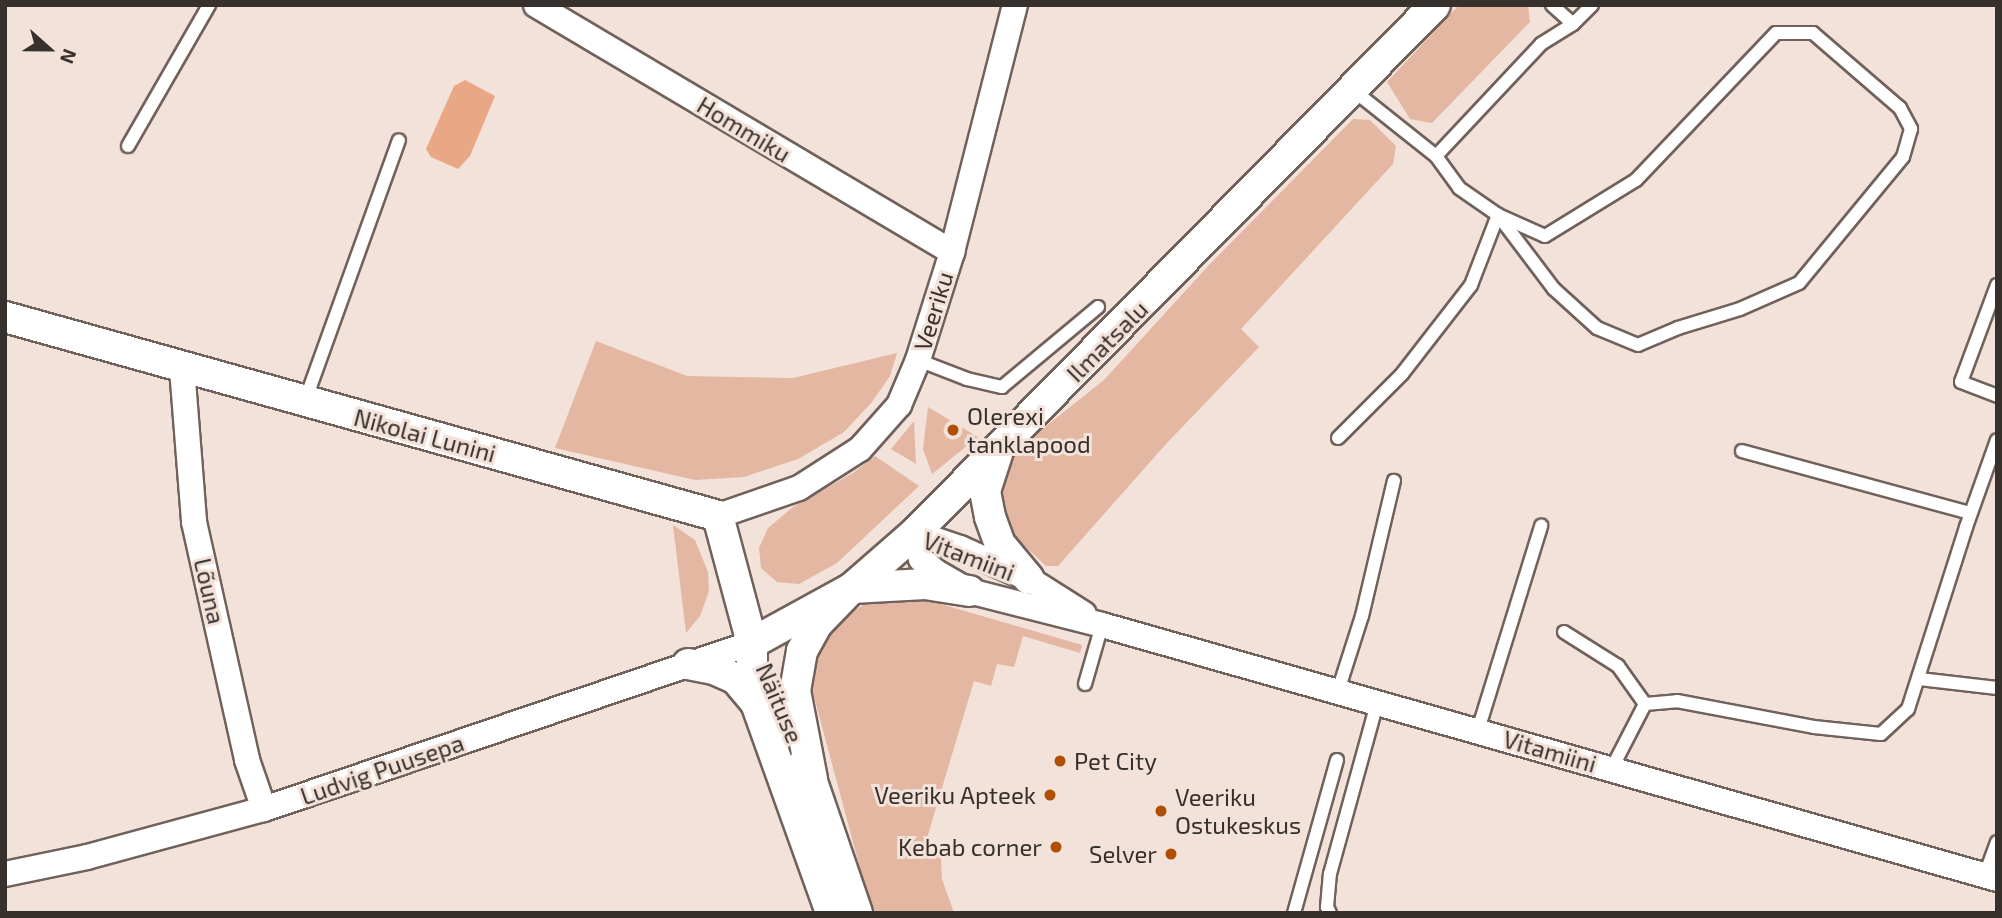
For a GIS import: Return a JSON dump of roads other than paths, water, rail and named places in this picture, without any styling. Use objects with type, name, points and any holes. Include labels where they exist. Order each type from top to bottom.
[{"type":"street","name":"Hommiku","points":[[536,5],[952,252]]},
{"type":"street","name":"Veeriku","points":[[718,516],[799,488],[860,449],[899,405],[918,360],[952,252],[1015,5]]},
{"type":"street","name":"Ilmatsalu","points":[[752,643],[852,588],[915,533],[1435,5]]},
{"type":"street","name":"Nikolai Lunini","points":[[5,317],[718,516]]},
{"type":"street","name":"Lõuna","points":[[182,368],[194,523],[247,760],[264,809]]},
{"type":"street","points":[[999,449],[985,491],[990,517],[1000,544],[1029,579]]},
{"type":"street","points":[[718,516],[752,643]]},
{"type":"street","name":"Vitamiini","points":[[915,533],[960,548],[1029,579],[1102,625]]},
{"type":"street","name":"Vitamiini","points":[[915,533],[921,559],[936,572],[969,591],[1339,691],[1991,877]]},
{"type":"street","points":[[812,779],[795,691],[802,650],[817,624],[852,588],[913,584],[969,591]]},
{"type":"street","name":"Ludvig Puusepa","points":[[5,874],[87,857],[264,809],[752,643]]},
{"type":"street","name":"Näituse","points":[[752,643],[752,681],[756,703],[831,913]]},
{"type":"street","name":"Näituse","points":[[752,643],[768,666],[812,779],[858,913]]},
{"type":"street","points":[[688,664],[714,669],[736,679],[756,703]]},
{"type":"lane","points":[[128,146],[209,5]]},
{"type":"lane","points":[[1552,5],[1573,24]]},
{"type":"lane","points":[[1436,156],[1541,44],[1573,24],[1592,5]]},
{"type":"lane","points":[[1353,90],[1436,156],[1459,188],[1498,215],[1545,236],[1636,180],[1776,33],[1813,33],[1900,108],[1911,129],[1903,157],[1799,283],[1740,309],[1678,328],[1638,345],[1597,328],[1554,289],[1498,215]]},
{"type":"lane","points":[[305,402],[399,140]]},
{"type":"lane","points":[[1338,438],[1402,374],[1471,285],[1498,215]]},
{"type":"lane","points":[[1997,285],[1961,382],[1997,396]]},
{"type":"lane","points":[[918,360],[967,379],[1002,387],[1098,307]]},
{"type":"lane","points":[[1645,704],[1677,701],[1814,727],[1881,734],[1908,709],[1970,513],[1997,440]]},
{"type":"lane","points":[[1742,451],[1970,513]]},
{"type":"lane","points":[[1339,691],[1362,616],[1394,481]]},
{"type":"lane","points":[[1478,730],[1541,526]]},
{"type":"lane","points":[[1085,684],[1102,625]]},
{"type":"lane","points":[[1564,632],[1618,666],[1645,704]]},
{"type":"lane","points":[[1919,679],[1997,688]]},
{"type":"lane","points":[[1330,913],[1327,908],[1330,874],[1377,703]]},
{"type":"lane","points":[[1612,768],[1645,704]]},
{"type":"lane","points":[[1294,913],[1337,760]]},
{"type":"lane","points":[[1991,877],[1997,842]]},
{"type":"place","name":"Olerexi tanklapood","points":[[953,430]]},
{"type":"place","name":"Pet City","points":[[1060,761]]},
{"type":"place","name":"Veeriku Apteek","points":[[1050,795]]},
{"type":"place","name":"Veeriku Ostukeskus","points":[[1161,811]]},
{"type":"place","name":"Kebab corner","points":[[1056,847]]},
{"type":"place","name":"Selver","points":[[1171,854]]}]
